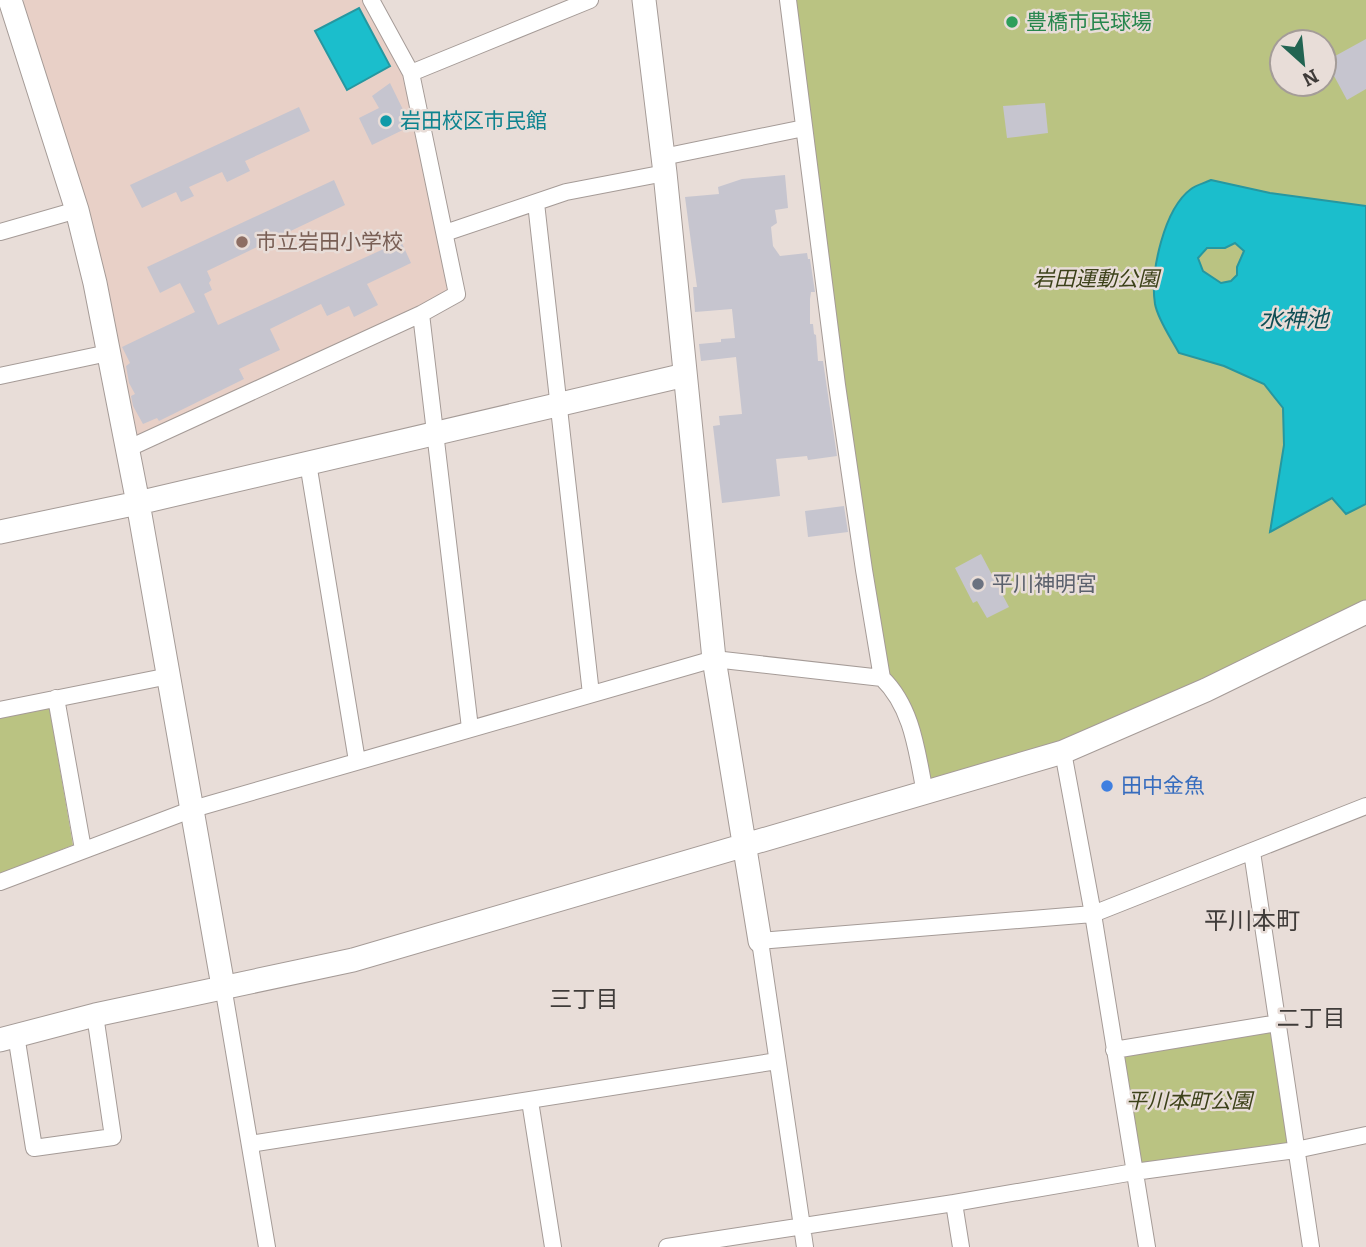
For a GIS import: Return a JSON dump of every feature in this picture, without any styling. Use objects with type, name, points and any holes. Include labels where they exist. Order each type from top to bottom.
[{"type":"street","points":[[10,0],[77,210],[95,283],[193,809],[267,1247]]},
{"type":"street","points":[[127,449],[421,314],[457,294],[411,73],[371,0]]},
{"type":"street","points":[[411,73],[590,0]]},
{"type":"street","points":[[644,0],[664,165],[714,659],[760,941],[805,1247]]},
{"type":"street","points":[[788,0],[864,570],[883,678],[892,687],[911,726],[925,793]]},
{"type":"street","points":[[445,233],[566,192],[804,128]]},
{"type":"street","points":[[536,203],[591,694]]},
{"type":"street","points":[[0,232],[77,210]]},
{"type":"street","points":[[421,314],[470,728]]},
{"type":"street","points":[[0,376],[108,353]]},
{"type":"street","points":[[0,532],[138,503],[685,375]]},
{"type":"street","points":[[308,463],[357,761]]},
{"type":"street","points":[[94,1015],[113,1137],[34,1147],[8,1037],[94,1015],[223,986],[353,960],[1063,752],[1206,690],[1366,612]]},
{"type":"street","points":[[0,882],[193,809],[714,659],[883,678]]},
{"type":"street","points":[[0,710],[169,676]]},
{"type":"street","points":[[55,698],[83,849]]},
{"type":"street","points":[[1063,752],[1093,914],[1147,1247]]},
{"type":"street","points":[[760,941],[1093,914],[1366,806]]},
{"type":"street","points":[[1252,852],[1311,1247]]},
{"type":"street","points":[[1114,1050],[1278,1024]]},
{"type":"street","points":[[250,1144],[777,1061]]},
{"type":"street","points":[[530,1101],[553,1247]]},
{"type":"street","points":[[667,1247],[1134,1172],[1296,1150],[1366,1135]]},
{"type":"street","points":[[954,1203],[961,1247]]},
{"type":"shaded area","points":[[24,0],[363,0],[407,79],[448,292],[140,436],[133,432]]},
{"type":"green space","name":"岩田運動公園","points":[[788,0],[1366,0],[1366,612],[1206,690],[925,793],[912,728],[882,678]]},
{"type":"green space","points":[[49,706],[73,845],[0,874],[0,715]]},
{"type":"green space","name":"平川本町公園","points":[[1278,1023],[1294,1138],[1284,1150],[1149,1170],[1134,1156],[1114,1050]]},
{"type":"water","points":[[359,8],[390,66],[347,90],[315,31]]},
{"type":"water","name":"水神池","points":[[1211,180],[1270,193],[1366,206],[1366,504],[1346,514],[1332,498],[1270,532],[1284,445],[1283,408],[1264,384],[1224,366],[1179,353],[1159,316],[1155,304],[1155,275],[1166,226],[1181,198],[1193,188]],"holes":[[[1235,243],[1244,251],[1237,267],[1237,275],[1231,281],[1221,283],[1203,271],[1198,258],[1207,248],[1225,248]]]},
{"type":"building","points":[[1366,39],[1366,89],[1347,100],[1338,83],[1338,54]]},
{"type":"building","name":"岩田校区市民館","points":[[390,83],[411,126],[372,145],[359,118],[379,108],[372,96]]},
{"type":"building","points":[[1045,103],[1048,133],[1007,138],[1003,106]]},
{"type":"building","points":[[299,107],[310,131],[245,161],[250,171],[227,182],[222,172],[189,187],[194,196],[181,202],[176,192],[142,208],[130,185]]},
{"type":"building","points":[[785,175],[788,208],[775,210],[777,223],[771,227],[773,246],[780,256],[807,253],[810,259],[815,292],[811,292],[810,324],[813,324],[816,335],[818,361],[823,361],[837,456],[808,460],[807,456],[776,459],[780,496],[722,503],[713,426],[720,425],[719,416],[742,414],[736,357],[701,361],[699,344],[735,338],[732,309],[695,312],[693,287],[697,287],[685,197],[719,194],[718,187],[742,179]]},
{"type":"building","points":[[334,180],[345,205],[207,271],[212,290],[204,294],[218,325],[401,241],[411,263],[367,284],[378,305],[354,317],[349,306],[327,316],[321,304],[270,329],[280,350],[239,369],[244,379],[159,421],[157,418],[143,424],[133,406],[131,396],[135,394],[129,383],[126,366],[130,363],[122,347],[195,312],[180,283],[160,293],[147,267]]},
{"type":"building","points":[[844,506],[848,532],[808,537],[805,511]]},
{"type":"building","name":"平川神明宮","points":[[981,554],[1009,607],[987,618],[977,601],[973,603],[955,568]]},
{"type":"place","name":"豊橋市民球場","points":[[1012,22]]},
{"type":"place","name":"岩田校区市民館","points":[[386,121]]},
{"type":"place","name":"市立岩田小学校","points":[[242,242]]},
{"type":"place","name":"平川神明宮","points":[[978,584]]},
{"type":"place","name":"田中金魚","points":[[1107,786]]},
{"type":"district","name":"平川本町","points":[[1252,921]]},
{"type":"district","name":"三丁目","points":[[584,999]]},
{"type":"district","name":"二丁目","points":[[1311,1018]]}]
